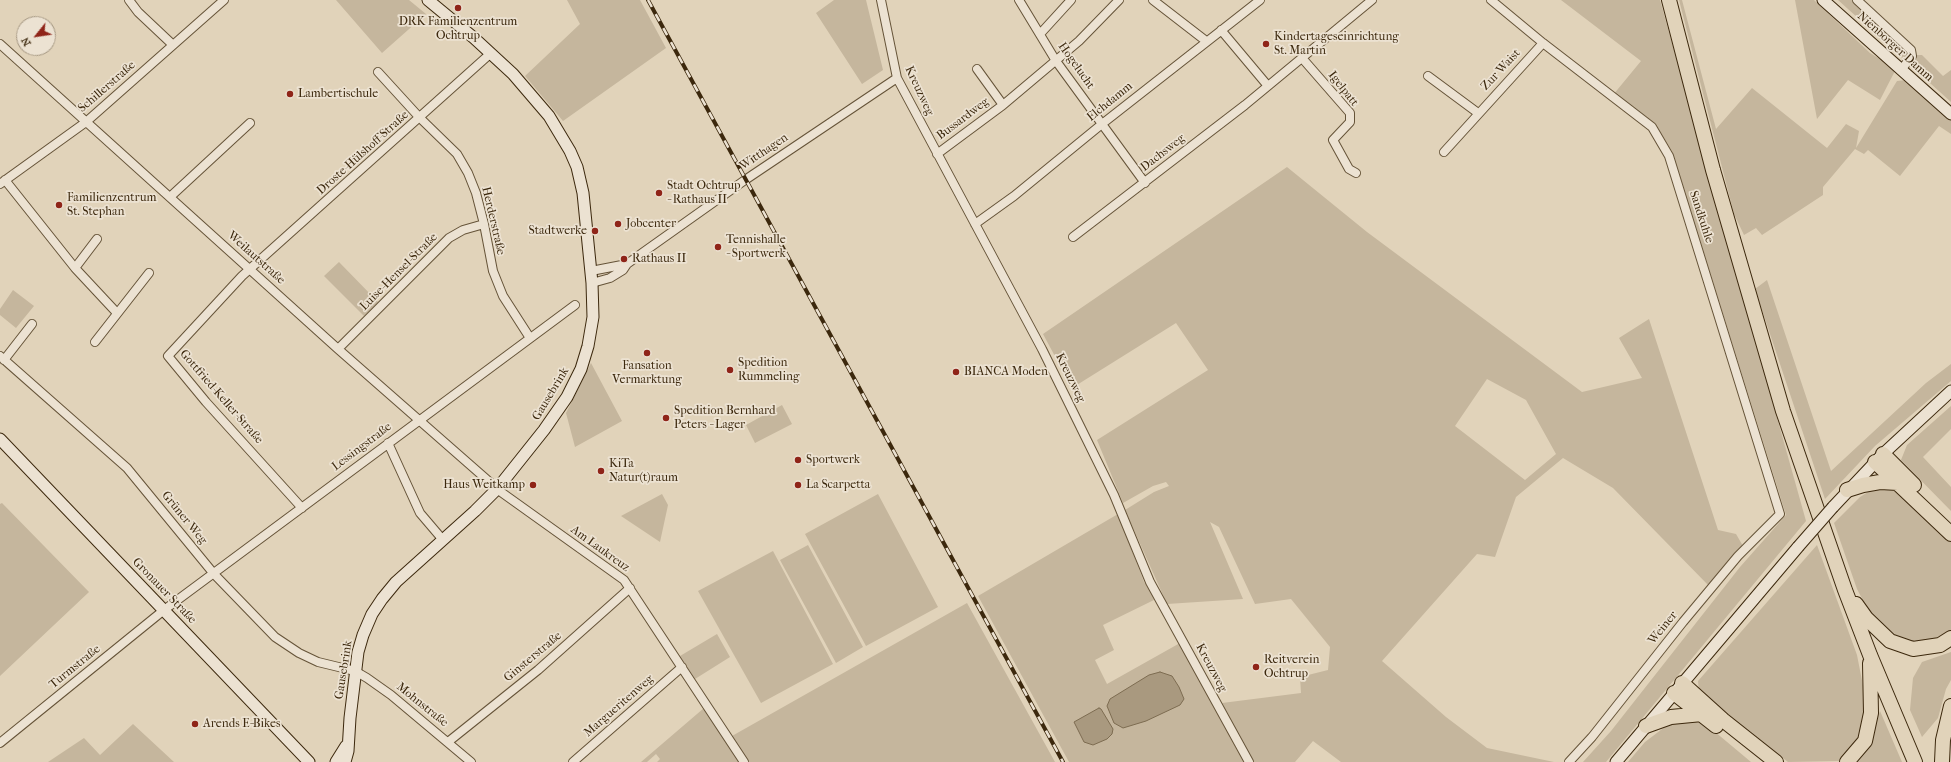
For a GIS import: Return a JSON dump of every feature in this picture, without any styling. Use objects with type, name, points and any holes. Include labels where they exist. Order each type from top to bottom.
[{"type":"highway","points":[[1669,0],[1713,170],[1771,370],[1811,494],[1870,655],[1915,762]]},
{"type":"highway","points":[[1879,458],[1898,483],[1951,534]]},
{"type":"highway","points":[[1879,458],[1951,522]]},
{"type":"highway","points":[[1847,490],[1880,482],[1898,483]]},
{"type":"highway","points":[[1845,590],[1866,618],[1890,641],[1913,649],[1940,645],[1951,638]]},
{"type":"highway","points":[[1847,762],[1865,741],[1869,720],[1870,655]]},
{"type":"highway","points":[[1678,688],[1702,714],[1759,762]]},
{"type":"highway","points":[[1678,688],[1723,720],[1776,762]]},
{"type":"highway","points":[[1942,762],[1943,740],[1951,706]]},
{"type":"highway","points":[[1646,726],[1671,716],[1702,714]]},
{"type":"main road","name":"Gausebrink","points":[[345,762],[348,751],[347,744],[355,671],[363,635],[375,608],[396,582],[443,540],[497,488],[544,430],[567,397],[576,380],[585,357],[591,334],[594,302],[583,192],[577,167],[570,151],[544,110],[523,85],[491,53],[428,0]]},
{"type":"main road","name":"Nienborger Damm","points":[[1822,0],[1951,114]]},
{"type":"main road","points":[[1616,762],[1847,490],[1951,391]]},
{"type":"main road","name":"Gronauer Straße","points":[[0,439],[309,762]]},
{"type":"main road","name":"Gausebrink","points":[[336,762],[347,744]]},
{"type":"street","points":[[129,0],[138,12],[173,45]]},
{"type":"street","name":"Schillerstraße","points":[[3,182],[86,122],[224,0]]},
{"type":"street","name":"Kreuzweg","points":[[881,0],[898,78],[974,224],[1042,349],[1101,468],[1150,582],[1250,762]]},
{"type":"street","points":[[1040,34],[1071,0]]},
{"type":"street","name":"Bussardweg","points":[[937,154],[1003,104],[1079,42],[1119,0]]},
{"type":"street","points":[[1153,0],[1206,41]]},
{"type":"street","name":"Elchdamm","points":[[974,224],[1014,196],[1206,41],[1260,0]]},
{"type":"street","name":"Dachsweg","points":[[1073,238],[1268,86],[1372,0]]},
{"type":"street","name":"Sandkuhle","points":[[1491,0],[1543,43],[1652,127],[1669,156],[1780,514]]},
{"type":"street","points":[[1858,0],[1913,53],[1901,70]]},
{"type":"street","name":"Hogelucht","points":[[1023,2],[1056,60],[1145,182]]},
{"type":"street","points":[[1221,30],[1268,86]]},
{"type":"street","name":"Zur Waist","points":[[1444,152],[1543,43]]},
{"type":"street","name":"Weilautstraße","points":[[0,44],[338,349],[497,488]]},
{"type":"street","name":"Droste-Hülshoff-Straße","points":[[250,269],[491,53]]},
{"type":"street","name":"Igelpatt","points":[[1302,58],[1350,113],[1350,122],[1333,140],[1350,169],[1356,174]]},
{"type":"street","name":"Bussardweg","points":[[977,69],[1003,104]]},
{"type":"street","name":"Herderstraße","points":[[378,72],[420,118],[457,154],[468,173],[476,193],[484,224],[493,271],[503,296],[530,338]]},
{"type":"street","points":[[1428,76],[1478,113]]},
{"type":"street","name":"Witthagen","points":[[592,283],[614,276],[623,270],[628,264],[765,166],[898,78]]},
{"type":"street","points":[[170,197],[250,123]]},
{"type":"street","points":[[3,182],[75,268],[117,313]]},
{"type":"street","name":"Luise-Hensel-Straße","points":[[338,349],[449,238],[464,230],[484,224]]},
{"type":"street","points":[[75,268],[97,239]]},
{"type":"street","name":"Witthagen","points":[[591,271],[628,264]]},
{"type":"street","name":"Gottfried-Keller-Straße","points":[[250,269],[168,356],[201,396],[302,508]]},
{"type":"street","points":[[95,342],[149,273]]},
{"type":"street","name":"Lessingstraße","points":[[164,610],[575,305]]},
{"type":"street","name":"Grüner Weg","points":[[32,324],[2,358],[127,468],[214,574],[275,637],[299,653],[312,659],[355,671]]},
{"type":"street","points":[[388,443],[420,513],[443,540]]},
{"type":"street","name":"Am Laukreuz","points":[[497,488],[624,580],[744,762]]},
{"type":"street","name":"Weiner","points":[[1569,762],[1592,737],[1738,556],[1780,514]]},
{"type":"street","name":"Ginsterstraße","points":[[448,742],[538,670],[630,588]]},
{"type":"street","name":"Turmstraße","points":[[0,743],[164,610]]},
{"type":"street","name":"Margueritenweg","points":[[573,762],[682,667]]},
{"type":"street","name":"Mohnstraße","points":[[355,671],[392,694],[471,762]]},
{"type":"shaded area","points":[[336,0],[409,0],[426,14],[382,53]]},
{"type":"shaded area","points":[[567,0],[640,0],[666,48],[563,121],[525,76],[580,24]]},
{"type":"shaded area","points":[[834,0],[866,0],[883,70],[862,84],[816,13]]},
{"type":"shaded area","points":[[1561,0],[1660,0],[1806,521],[1606,762],[1583,762],[1611,731],[1740,567],[1786,515],[1672,151],[1656,126],[1613,95],[1641,61]]},
{"type":"shaded area","points":[[1679,0],[1682,0],[1716,129],[1752,88],[1827,148],[1846,124],[1859,131],[1856,148],[1897,81],[1906,80],[1951,120],[1951,134],[1939,126],[1900,176],[1868,150],[1864,154],[1855,149],[1823,187],[1823,195],[1762,235],[1756,228],[1744,235],[1734,214]]},
{"type":"shaded area","points":[[1795,0],[1814,0],[1870,53],[1896,69],[1880,100],[1848,80],[1817,119]]},
{"type":"shaded area","points":[[1838,0],[1852,0],[1909,55],[1922,55],[1943,76],[1951,70],[1951,102]]},
{"type":"shaded area","points":[[1287,167],[1367,232],[1582,392],[1642,378],[1619,338],[1649,319],[1718,530],[1736,534],[1743,546],[1709,586],[1613,488],[1563,458],[1516,497],[1495,557],[1477,554],[1382,661],[1446,717],[1487,748],[1554,762],[1341,762],[1313,741],[1295,762],[1253,762],[1222,703],[1301,693],[1300,677],[1328,670],[1330,647],[1291,599],[1255,604],[1219,527],[1210,522],[1243,599],[1167,604],[1125,510],[1154,492],[1169,486],[1166,482],[1153,486],[1123,503],[1097,440],[1208,370],[1176,323],[1072,388],[1043,334]],"holes":[[[1487,379],[1526,400],[1556,454],[1525,480],[1455,426]]]},
{"type":"shaded area","points":[[339,262],[378,302],[364,316],[324,276]]},
{"type":"shaded area","points":[[1767,280],[1831,471],[1926,383],[1951,364],[1951,381],[1875,446],[1825,499],[1755,289]]},
{"type":"shaded area","points":[[13,290],[34,306],[16,328],[0,315],[0,309]]},
{"type":"shaded area","points":[[591,363],[622,421],[575,447],[566,413]]},
{"type":"shaded area","points":[[782,405],[792,424],[755,443],[746,425]]},
{"type":"shaded area","points":[[1951,406],[1951,429],[1923,457],[1951,487],[1951,511],[1901,460],[1907,445]]},
{"type":"shaded area","points":[[1876,487],[1894,488],[1951,542],[1951,631],[1933,639],[1915,642],[1895,636],[1870,614],[1857,589],[1834,523],[1860,497]]},
{"type":"shaded area","points":[[662,494],[668,505],[660,542],[621,516]]},
{"type":"shaded area","points":[[878,494],[938,607],[866,646],[805,534]]},
{"type":"shaded area","points":[[2,503],[89,592],[0,676],[0,504]]},
{"type":"shaded area","points":[[1118,514],[1144,582],[1156,599],[1103,625],[1114,650],[1095,660],[1107,684],[1180,643],[1247,762],[1069,762],[978,596]]},
{"type":"shaded area","points":[[808,545],[863,647],[836,663],[780,560]]},
{"type":"shaded area","points":[[1817,545],[1857,655],[1867,713],[1860,744],[1839,761],[1788,762],[1699,692],[1698,681]]},
{"type":"shaded area","points":[[773,551],[833,664],[761,703],[698,591]]},
{"type":"shaded area","points":[[967,603],[1055,762],[749,762],[732,736]]},
{"type":"shaded area","points":[[717,634],[730,657],[695,679],[680,656]]},
{"type":"shaded area","points":[[1951,652],[1951,680],[1946,689],[1938,718],[1922,737],[1910,710],[1913,678],[1922,662]]},
{"type":"shaded area","points":[[1160,672],[1172,676],[1179,687],[1184,699],[1180,705],[1146,721],[1123,728],[1114,723],[1107,706],[1110,699],[1149,675]]},
{"type":"shaded area","points":[[704,708],[739,762],[657,762],[660,759],[656,754],[647,762],[641,762]]},
{"type":"shaded area","points":[[1099,708],[1113,729],[1112,734],[1107,739],[1093,745],[1084,742],[1074,722]]},
{"type":"shaded area","points":[[1880,711],[1902,762],[1856,762],[1867,749]]},
{"type":"shaded area","points":[[1674,720],[1702,721],[1751,762],[1628,762],[1645,742]]},
{"type":"shaded area","points":[[133,724],[174,762],[48,762],[84,738],[100,755]]},
{"type":"railway","points":[[648,0],[1063,762]]},
{"type":"place","name":"DRK Familienzentrum Ochtrup","points":[[458,8]]},
{"type":"place","name":"Kindertageseinrichtung St. Martin","points":[[1266,44]]},
{"type":"place","name":"Lambertischule","points":[[290,94]]},
{"type":"place","name":"Stadt Ochtrup - Rathaus II","points":[[659,193]]},
{"type":"place","name":"Familienzentrum St. Stephan","points":[[59,205]]},
{"type":"place","name":"Jobcenter","points":[[618,224]]},
{"type":"place","name":"Stadtwerke","points":[[595,231]]},
{"type":"place","name":"Tennishalle - Sportwerk","points":[[718,247]]},
{"type":"place","name":"Rathaus II","points":[[624,259]]},
{"type":"place","name":"Fansation Vermarktung","points":[[647,353]]},
{"type":"place","name":"Spedition Rummeling","points":[[730,370]]},
{"type":"place","name":"BIANCA Moden","points":[[956,372]]},
{"type":"place","name":"Spedition Bernhard Peters - Lager","points":[[666,418]]},
{"type":"place","name":"Sportwerk","points":[[798,460]]},
{"type":"place","name":"KiTa Natur(t)raum","points":[[601,471]]},
{"type":"place","name":"Haus Weitkamp","points":[[533,485]]},
{"type":"place","name":"La Scarpetta","points":[[798,485]]},
{"type":"place","name":"Reitverein Ochtrup","points":[[1256,667]]},
{"type":"place","name":"Arends E-Bikes","points":[[195,724]]}]
